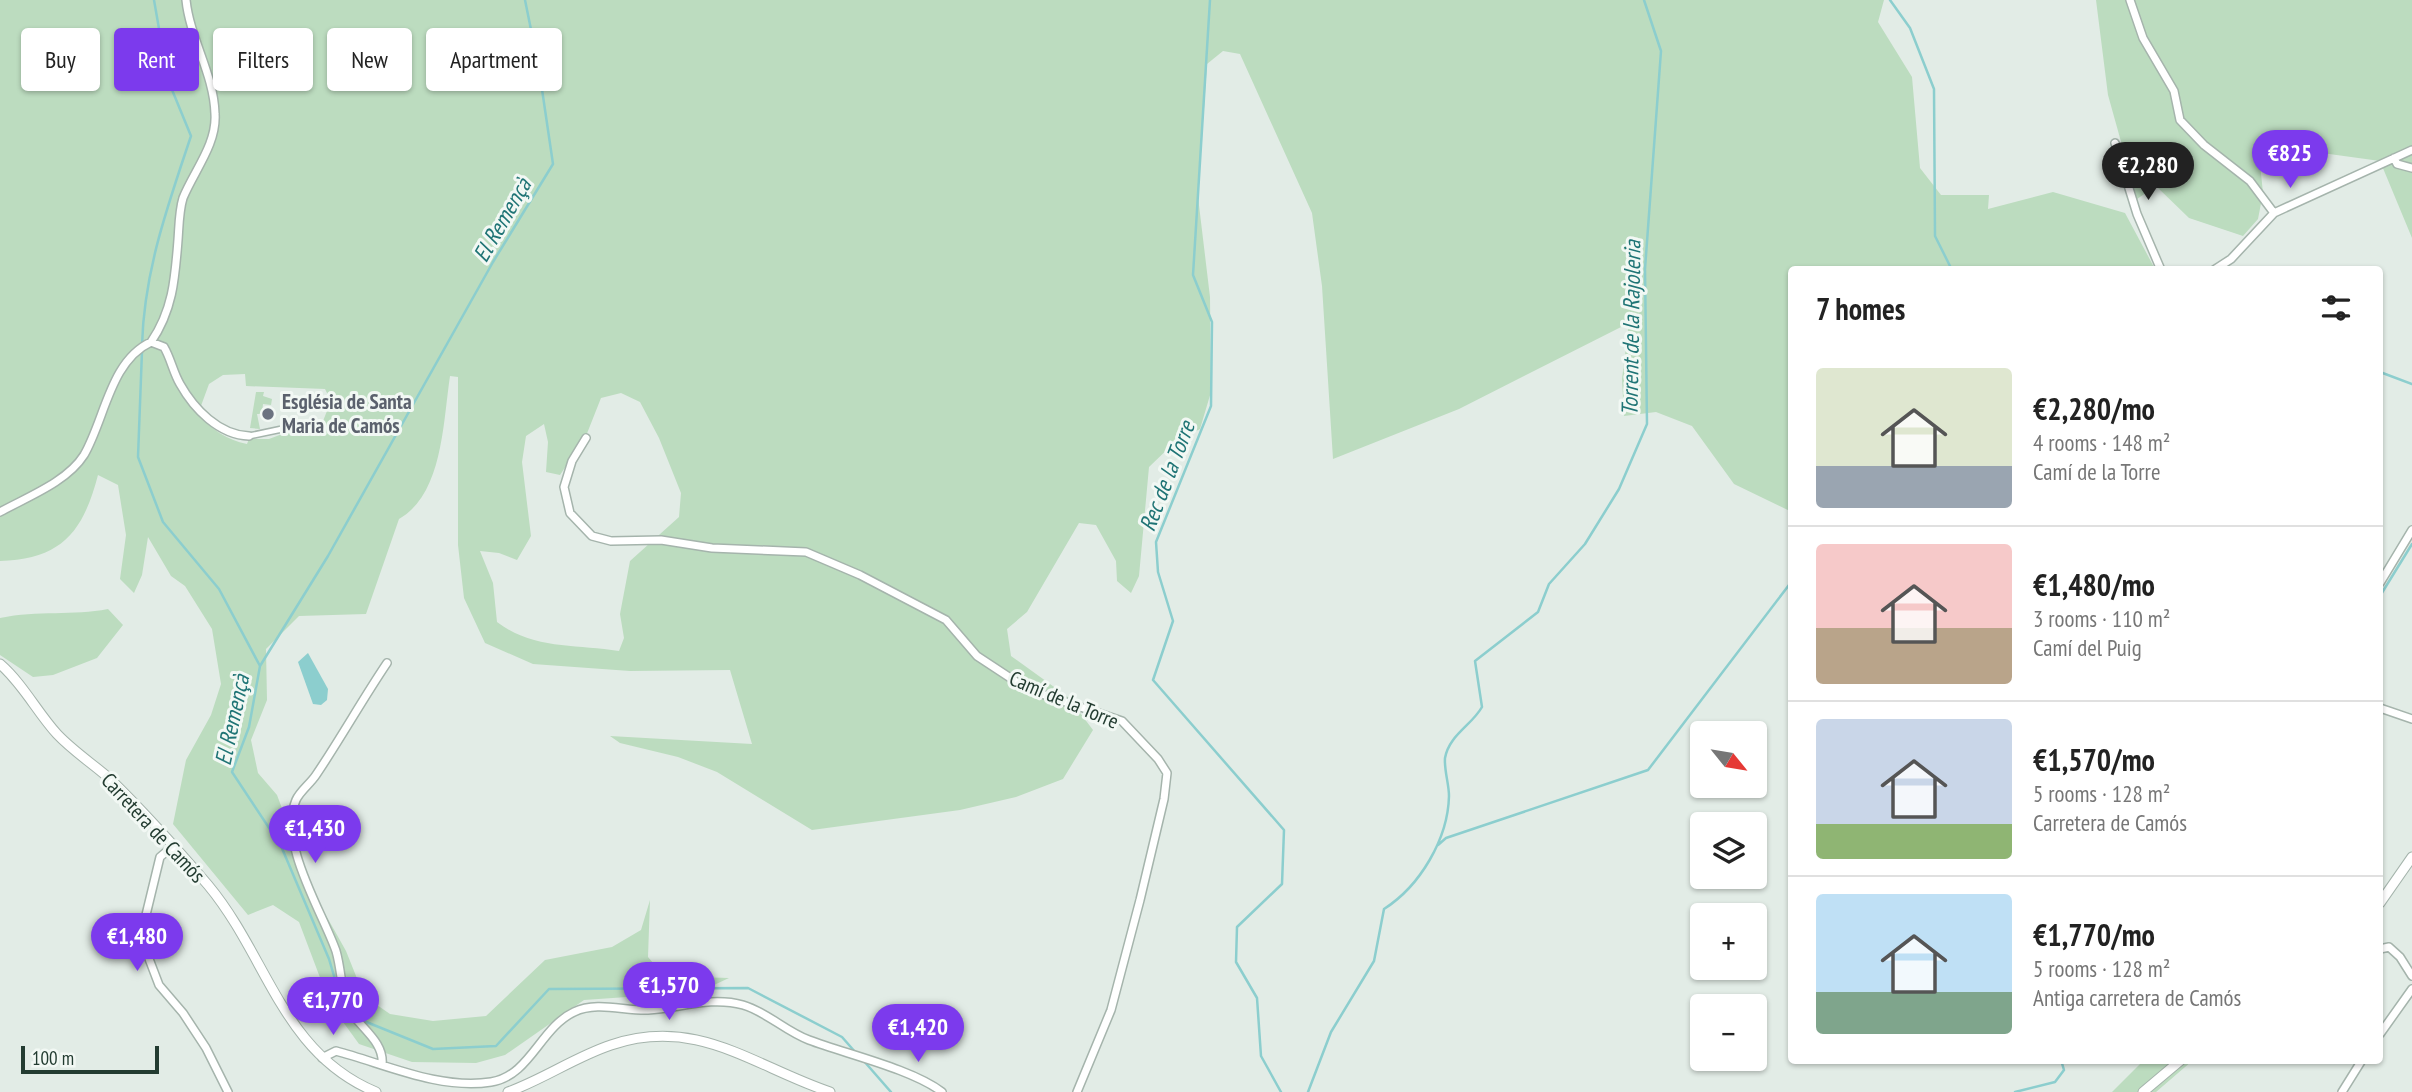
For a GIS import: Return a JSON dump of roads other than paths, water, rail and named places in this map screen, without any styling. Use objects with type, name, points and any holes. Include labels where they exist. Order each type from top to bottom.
[{"type":"street","points":[[0,512],[69,472],[83,456],[122,369],[135,351],[151,342],[165,322],[173,297],[183,200],[213,136],[215,114],[210,84],[188,18],[186,0]]},
{"type":"street","points":[[2130,0],[2143,38],[2174,91],[2180,120],[2204,145],[2250,181],[2274,213]]},
{"type":"street","points":[[2115,143],[2137,214],[2159,266]]},
{"type":"street","points":[[2220,266],[2231,259],[2274,213],[2412,150]]},
{"type":"street","points":[[2394,159],[2397,164],[2412,168]]},
{"type":"street","points":[[151,342],[164,347],[179,383],[203,414],[234,436],[249,436],[287,428]]},
{"type":"street","name":"Camí de la Torre","points":[[586,438],[572,461],[564,487],[570,513],[592,536],[611,541],[661,540],[712,548],[807,552],[860,575],[946,620],[978,656],[1027,689],[1122,721],[1158,759],[1167,773],[1164,799],[1140,900],[1111,1010],[1077,1092]]},
{"type":"street","points":[[2383,578],[2412,530]]},
{"type":"street","points":[[382,1065],[383,1056],[376,1042],[347,1006],[337,954],[323,917],[306,885],[295,843],[292,817],[296,799],[315,777],[387,663]]},
{"type":"street","name":"Carretera de Camós","points":[[0,664],[57,733],[114,783],[222,904],[241,932],[288,1016],[322,1058],[338,1071],[376,1092]]},
{"type":"street","points":[[2383,709],[2412,719]]},
{"type":"street","points":[[172,847],[160,857],[143,943],[159,985],[183,1013],[206,1048],[228,1092]]},
{"type":"street","points":[[2383,899],[2412,857]]},
{"type":"street","points":[[2383,949],[2389,947],[2412,976]]},
{"type":"street","points":[[2383,1030],[2412,989]]},
{"type":"street","points":[[322,1058],[335,1051],[447,1081],[495,1082],[517,1071],[551,1028],[574,1012],[587,1007],[647,1010],[709,1002],[743,1005],[799,1036],[942,1092]]},
{"type":"street","points":[[508,1092],[611,1045],[663,1036],[687,1037],[722,1045],[830,1092]]},
{"type":"street","points":[[338,1071],[343,1059],[352,1055]]},
{"type":"street","points":[[2143,1092],[2176,1064]]},
{"type":"street","points":[[2342,1092],[2359,1064]]},
{"type":"water","points":[[308,653],[328,689],[327,700],[321,705],[313,704],[298,662]]},
{"type":"waterway","points":[[142,345],[152,265],[191,136],[168,80],[154,0]]},
{"type":"waterway","name":"El Remençà","points":[[349,1015],[345,1013],[329,959],[281,846],[232,772],[249,727],[260,666],[328,556],[493,262],[553,164],[539,69],[525,0]]},
{"type":"waterway","name":"Rec de la Torre","points":[[1210,0],[1193,275],[1212,322],[1211,406],[1156,542],[1158,572],[1173,621],[1153,680],[1284,830],[1282,884],[1237,927],[1236,962],[1257,998],[1261,1056],[1281,1092]]},
{"type":"waterway","name":"Torrent de la Rajoleria","points":[[1308,1092],[1331,1032],[1374,961],[1384,909],[1409,888],[1430,860],[1437,845],[1447,812],[1447,750],[1482,707],[1475,661],[1538,612],[1549,584],[1585,544],[1619,489],[1647,424],[1645,269],[1661,51],[1644,0]]},
{"type":"waterway","points":[[1890,0],[1910,28],[1934,89],[1935,236],[1950,266]]},
{"type":"waterway","points":[[142,351],[138,457],[163,522],[219,589],[260,666]]},
{"type":"waterway","points":[[2383,373],[2412,384]]},
{"type":"waterway","points":[[2383,591],[2412,544]]},
{"type":"waterway","points":[[1438,845],[1446,838],[1648,770],[1788,586]]},
{"type":"waterway","name":"El Remençà","points":[[359,1019],[433,1049],[496,1046],[549,989],[748,988],[842,1037],[856,1053]]},
{"type":"waterway","name":"El Remençà","points":[[863,1060],[891,1092]]},
{"type":"waterway","points":[[2015,1092],[2055,1082],[2064,1070],[2062,1064]]},
{"type":"place","name":"Església de Santa Maria de Camós","points":[[268,414]]}]
